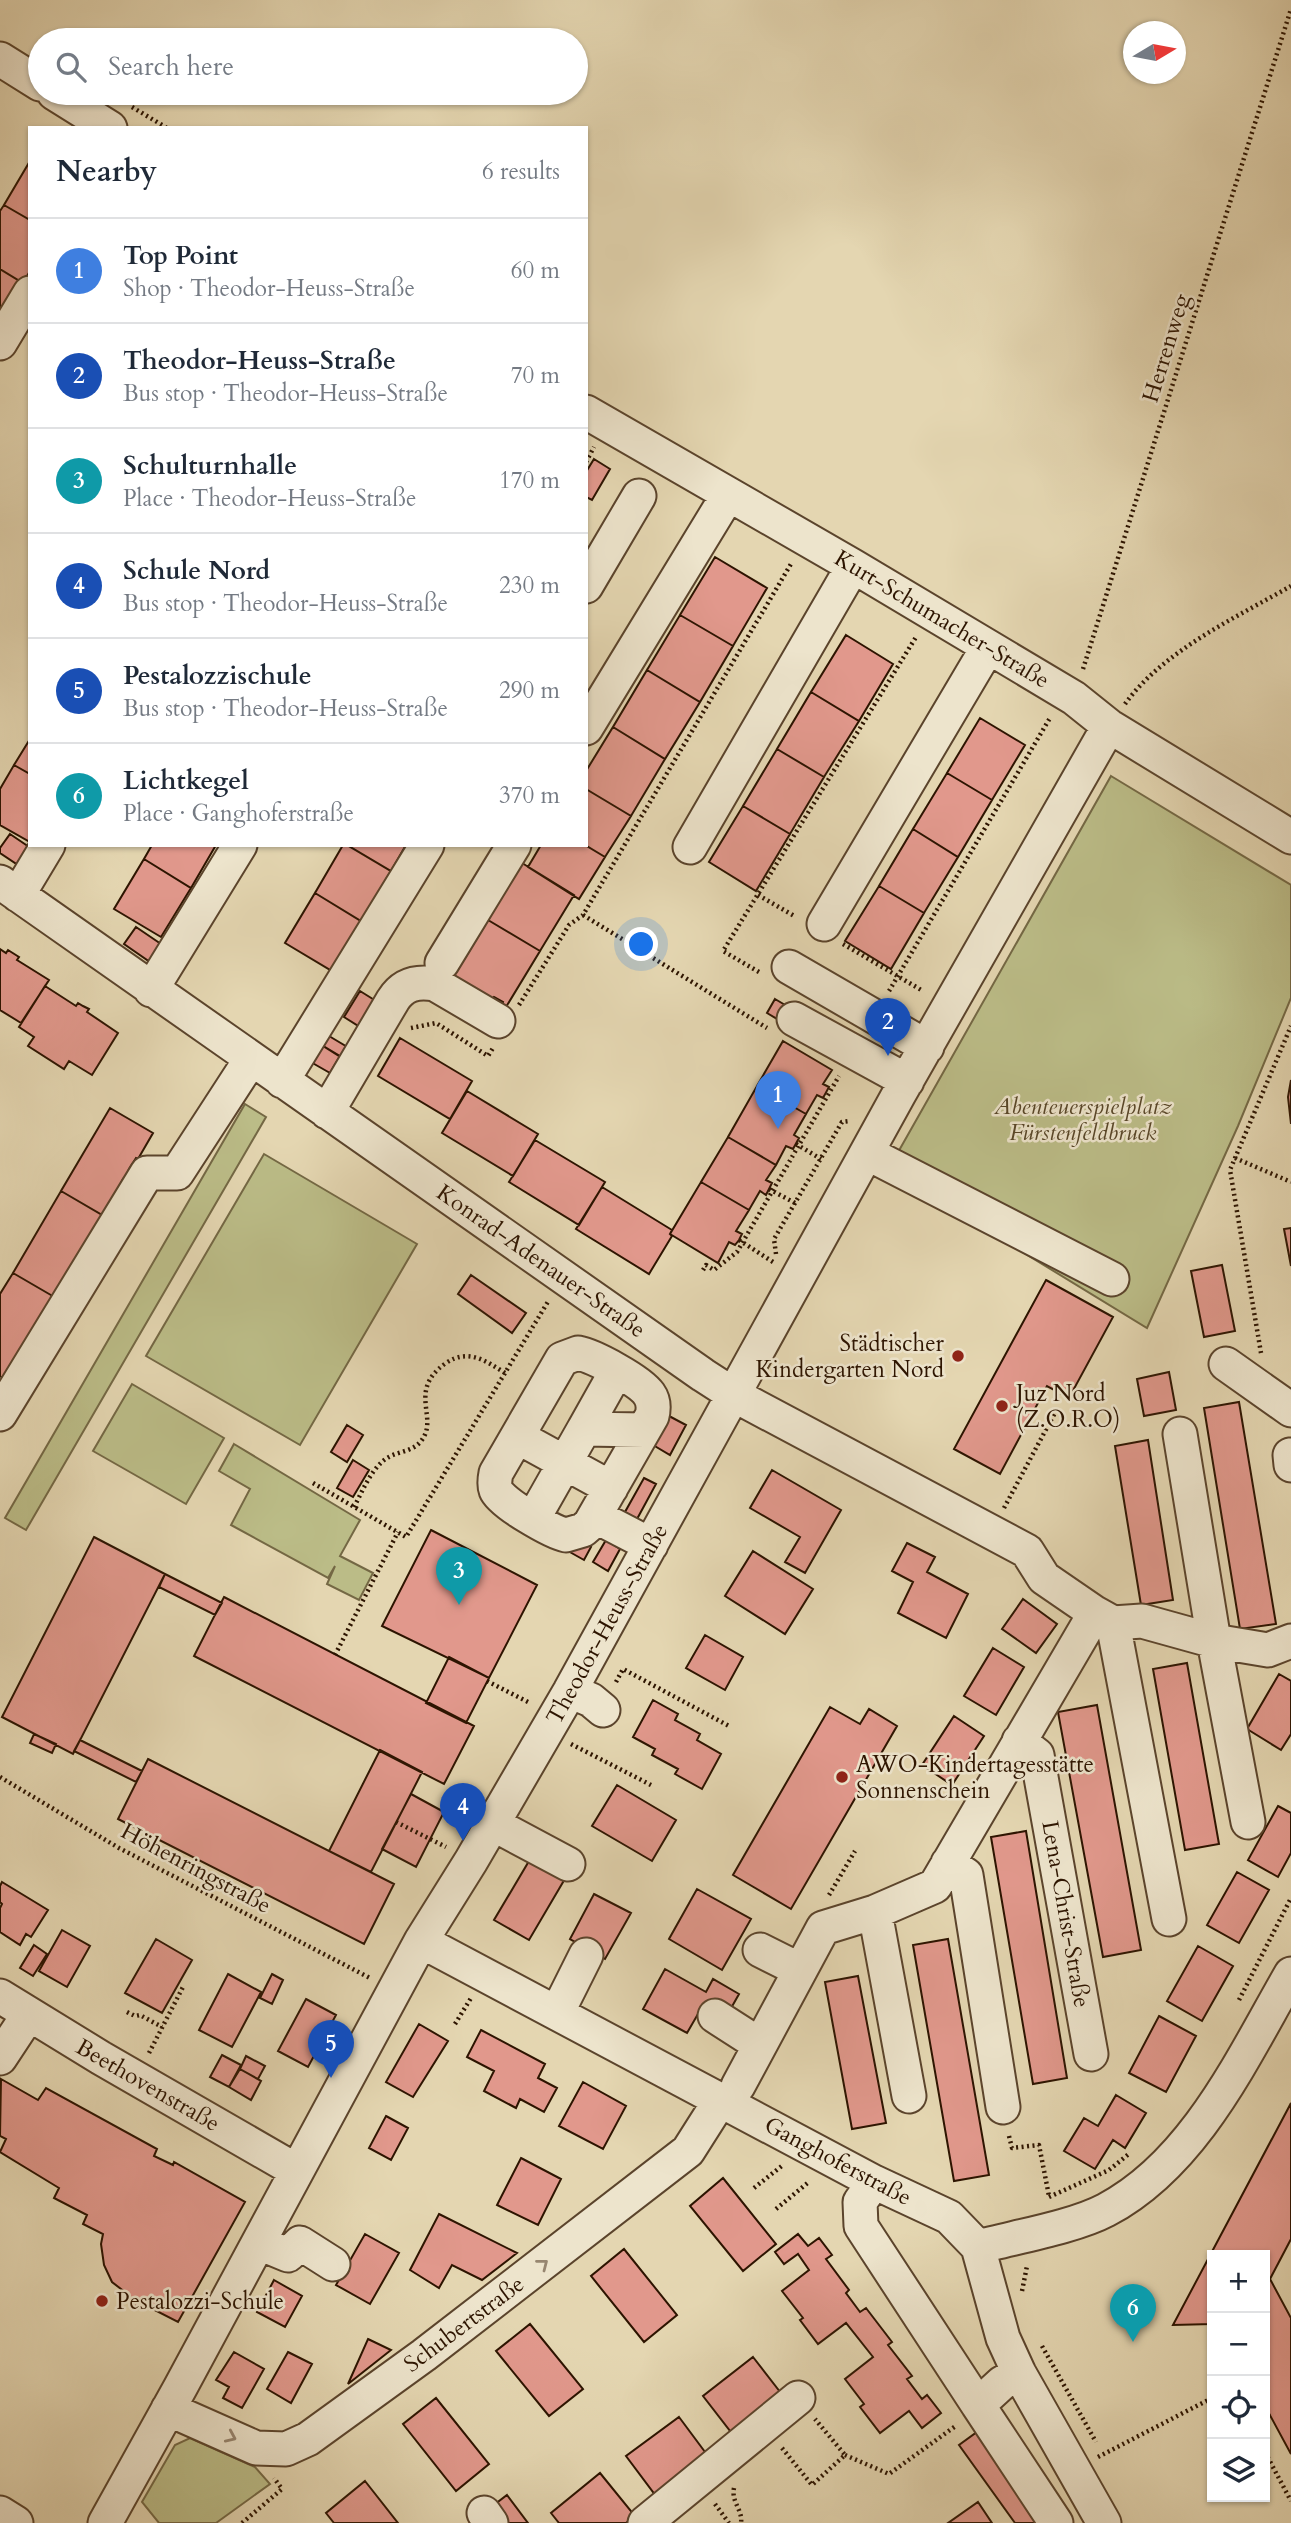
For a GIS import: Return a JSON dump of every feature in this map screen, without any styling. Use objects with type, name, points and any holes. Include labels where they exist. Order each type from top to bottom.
[{"type":"street","points":[[0,59],[28,76]]},
{"type":"street","points":[[88,105],[121,117]]},
{"type":"street","points":[[0,342],[28,296]]},
{"type":"street","name":"Kurt-Schumacher-Straße","points":[[588,413],[988,647],[1062,708],[1109,726],[1291,837]]},
{"type":"street","points":[[588,725],[728,495]]},
{"type":"street","points":[[588,583],[639,496]]},
{"type":"street","points":[[690,847],[853,566]]},
{"type":"street","points":[[822,929],[988,647]]},
{"type":"street","name":"Theodor-Heuss-Straße","points":[[105,2523],[421,1941],[564,1716],[651,1545],[907,1081],[901,1032],[1109,726]]},
{"type":"street","points":[[9,889],[46,847]]},
{"type":"street","points":[[152,990],[239,847]]},
{"type":"street","points":[[282,1080],[426,847]]},
{"type":"street","points":[[442,963],[513,847]]},
{"type":"street","name":"Konrad-Adenauer-Straße","points":[[9,889],[734,1395],[1027,1551],[1044,1578],[1104,1618]]},
{"type":"street","points":[[774,970],[901,1032]]},
{"type":"street","points":[[327,1111],[396,995],[404,987],[435,984],[498,1021]]},
{"type":"street","points":[[784,1024],[907,1081]]},
{"type":"street","points":[[0,1414],[147,1173],[177,1173],[251,1059]]},
{"type":"street","points":[[867,1153],[1112,1279]]},
{"type":"street","points":[[578,1353],[586,1354],[644,1388],[652,1399],[653,1416],[644,1430],[603,1502],[583,1530],[566,1535],[533,1519],[502,1499],[496,1490],[496,1473],[562,1359],[578,1353]]},
{"type":"street","points":[[1226,1364],[1279,1401]]},
{"type":"street","points":[[533,1519],[616,1372]]},
{"type":"street","points":[[584,1429],[644,1430]]},
{"type":"street","points":[[1181,1434],[1214,1641],[1248,1822]]},
{"type":"street","points":[[518,1437],[564,1464],[651,1545]]},
{"type":"street","points":[[1104,1618],[1142,1620],[1214,1641],[1268,1650],[1291,1642]]},
{"type":"street","points":[[729,2092],[760,2045],[823,1928],[876,1912],[935,1886],[1019,1741],[1104,1618]]},
{"type":"street","points":[[1104,1618],[1169,1919]]},
{"type":"street","points":[[564,1716],[591,1700],[603,1710]]},
{"type":"street","name":"Lena-Christ-Straße","points":[[1019,1741],[1037,1755],[1091,2054]]},
{"type":"street","points":[[493,1824],[568,1864]]},
{"type":"street","points":[[948,1863],[966,1875],[1003,2107]]},
{"type":"street","points":[[876,1912],[909,2096]]},
{"type":"street","name":"Ganghoferstraße","points":[[421,1941],[557,2013],[729,2092],[835,2160],[874,2182],[949,2217],[978,2247],[1003,2338],[1019,2373],[1089,2461],[1104,2523]]},
{"type":"street","points":[[760,1950],[800,1970]]},
{"type":"street","points":[[557,2013],[586,1955]]},
{"type":"street","points":[[978,2247],[1105,2211],[1132,2193],[1175,2156],[1282,2009],[1291,1974]]},
{"type":"street","name":"Beethovenstraße","points":[[0,1996],[297,2171]]},
{"type":"street","points":[[0,2058],[29,2014]]},
{"type":"street","points":[[715,2016],[760,2045]]},
{"type":"street","name":"Schubertstraße","points":[[168,2409],[256,2448],[285,2449],[308,2439],[434,2347],[688,2151],[729,2092]]},
{"type":"street","points":[[874,2182],[860,2202],[861,2227],[1056,2523]]},
{"type":"street","points":[[259,2243],[288,2255],[300,2243],[333,2264]]},
{"type":"street","points":[[978,2405],[1002,2383],[1019,2373]]},
{"type":"street","points":[[645,2523],[798,2398]]},
{"type":"street","points":[[0,2513],[16,2523]]},
{"type":"path","name":"Herrenweg","points":[[901,1032],[898,976],[1062,708],[1291,9]]},
{"type":"path","points":[[121,117],[159,126]]},
{"type":"path","points":[[784,1024],[764,1027],[583,915],[806,539]]},
{"type":"path","points":[[1109,726],[1139,684],[1202,636],[1291,586]]},
{"type":"path","points":[[774,970],[723,951],[933,614]]},
{"type":"path","points":[[758,895],[822,929],[925,992],[901,1032]]},
{"type":"path","points":[[1279,1401],[1230,1170],[1291,1026]]},
{"type":"path","points":[[703,1270],[706,1265],[714,1270],[737,1252],[827,1093],[846,1066]]},
{"type":"path","points":[[768,1273],[776,1257],[774,1239],[842,1122],[850,1121],[856,1111]]},
{"type":"path","points":[[798,1145],[821,1159]]},
{"type":"path","points":[[1235,1158],[1291,1182]]},
{"type":"path","points":[[771,1190],[795,1203]]},
{"type":"path","points":[[741,1241],[774,1262]]},
{"type":"path","points":[[313,1483],[406,1537],[551,1297]]},
{"type":"path","points":[[354,1507],[374,1471],[383,1461],[415,1448],[427,1432],[425,1395],[432,1374],[451,1360],[472,1356],[481,1357],[505,1373]]},
{"type":"path","points":[[992,1532],[1058,1407]]},
{"type":"path","points":[[335,1655],[398,1532]]},
{"type":"path","points":[[603,1710],[623,1669],[729,1726]]},
{"type":"path","points":[[487,1681],[564,1716],[651,1785]]},
{"type":"path","name":"Höhenringstraße","points":[[0,1777],[119,1848],[380,1983]]},
{"type":"path","points":[[396,1822],[456,1852]]},
{"type":"path","points":[[823,1928],[820,1912],[855,1850]]},
{"type":"path","points":[[1237,2006],[1291,1898]]},
{"type":"path","points":[[147,2056],[184,1985]]},
{"type":"path","points":[[127,2012],[135,2017],[140,2015],[162,2027]]},
{"type":"path","points":[[1003,2107],[1012,2148],[1040,2145],[1049,2197]]},
{"type":"path","points":[[1041,2200],[1109,2170],[1137,2148]]},
{"type":"path","points":[[776,2209],[835,2160]]},
{"type":"path","points":[[1019,2235],[1028,2270],[1022,2292]]},
{"type":"path","points":[[1038,2338],[1089,2461]]},
{"type":"path","points":[[798,2398],[845,2455],[889,2474],[966,2419],[978,2405]]},
{"type":"path","points":[[1089,2461],[1207,2401]]},
{"type":"path","points":[[764,2426],[812,2485],[845,2455]]},
{"type":"path","points":[[1089,2461],[1108,2466]]},
{"type":"path","points":[[1270,2461],[1291,2501]]},
{"type":"path","points":[[242,2523],[282,2489],[268,2470]]},
{"type":"green space","name":"Abenteuerspielplatz Fürstenfeldbruck","points":[[1111,776],[1291,885],[1291,998],[1238,1126],[1147,1328],[888,1170]]},
{"type":"green space","points":[[245,1104],[266,1117],[26,1530],[5,1518]]},
{"type":"green space","points":[[264,1154],[417,1244],[300,1445],[146,1356]]},
{"type":"green space","points":[[132,1384],[224,1438],[186,1504],[93,1451]]},
{"type":"green space","points":[[234,1444],[360,1520],[340,1556],[373,1573],[359,1600],[327,1584],[335,1566],[328,1578],[231,1525],[250,1489],[219,1471]]},
{"type":"green space","points":[[190,2438],[255,2467],[270,2484],[216,2523],[159,2523],[142,2502],[175,2445]]},
{"type":"building","points":[[28,164],[28,219],[4,205]]},
{"type":"building","points":[[4,205],[28,219],[28,274],[23,283],[0,269],[0,211]]},
{"type":"building","points":[[0,269],[23,283],[0,321]]},
{"type":"building","points":[[594,459],[610,469],[592,500],[588,498],[588,469]]},
{"type":"building","points":[[715,557],[767,588],[733,646],[680,615]]},
{"type":"building","points":[[680,615],[733,646],[700,702],[647,670]]},
{"type":"building","points":[[846,635],[893,664],[859,721],[811,692]]},
{"type":"building","points":[[647,670],[700,702],[665,759],[613,727]]},
{"type":"building","points":[[811,692],[859,721],[824,777],[777,749]]},
{"type":"building","points":[[980,718],[1025,745],[992,800],[947,773]]},
{"type":"building","points":[[613,727],[665,759],[631,816],[588,790],[588,768]]},
{"type":"building","points":[[28,742],[28,773],[14,765]]},
{"type":"building","points":[[777,749],[824,777],[790,834],[743,806]]},
{"type":"building","points":[[14,765],[28,773],[28,841],[0,825],[0,789]]},
{"type":"building","points":[[947,773],[992,800],[958,857],[913,829]]},
{"type":"building","points":[[588,790],[631,816],[605,857],[588,847]]},
{"type":"building","points":[[743,806],[790,834],[756,891],[709,862]]},
{"type":"building","points":[[913,829],[958,857],[924,913],[879,886]]},
{"type":"building","points":[[10,834],[35,851],[24,869],[0,853],[0,848]]},
{"type":"building","points":[[151,847],[215,847],[191,888],[144,859]]},
{"type":"building","points":[[342,847],[350,847],[391,871],[361,921],[315,893]]},
{"type":"building","points":[[350,847],[405,847],[391,871]]},
{"type":"building","points":[[540,847],[588,847],[605,857],[579,899],[528,867]]},
{"type":"building","points":[[144,859],[191,888],[161,937],[114,909]]},
{"type":"building","points":[[522,863],[574,895],[540,951],[488,920]]},
{"type":"building","points":[[879,886],[924,913],[891,969],[845,941]]},
{"type":"building","points":[[315,893],[361,921],[332,971],[285,943]]},
{"type":"building","points":[[488,920],[540,951],[506,1007],[502,1005],[503,1002],[494,997],[492,999],[454,976]]},
{"type":"building","points":[[136,927],[161,944],[150,962],[124,944]]},
{"type":"building","points":[[0,949],[6,953],[8,950],[19,957],[17,960],[49,980],[21,1023],[0,1010]]},
{"type":"building","points":[[45,986],[76,1006],[78,1003],[89,1009],[87,1012],[118,1033],[92,1075],[69,1061],[64,1069],[28,1046],[34,1037],[19,1027]]},
{"type":"building","points":[[360,991],[376,1001],[360,1027],[344,1017]]},
{"type":"building","points":[[775,999],[797,1012],[789,1026],[767,1013]]},
{"type":"building","points":[[329,1036],[349,1048],[342,1058],[323,1046]]},
{"type":"building","points":[[400,1038],[472,1081],[450,1119],[378,1076]]},
{"type":"building","points":[[783,1041],[832,1070],[823,1084],[829,1087],[823,1098],[817,1095],[806,1114],[757,1086]]},
{"type":"building","points":[[320,1044],[340,1056],[330,1073],[309,1061]]},
{"type":"building","points":[[1291,1080],[1291,1124],[1288,1097]]},
{"type":"building","points":[[757,1086],[806,1114],[794,1135],[799,1138],[793,1149],[786,1146],[776,1165],[728,1137]]},
{"type":"building","points":[[467,1091],[538,1134],[513,1176],[442,1133]]},
{"type":"building","points":[[110,1108],[153,1133],[129,1169],[135,1172],[129,1182],[123,1179],[104,1216],[61,1191]]},
{"type":"building","points":[[728,1137],[776,1165],[766,1180],[772,1183],[766,1195],[760,1191],[749,1210],[701,1182]]},
{"type":"building","points":[[535,1140],[605,1182],[579,1225],[509,1182]]},
{"type":"building","points":[[701,1182],[749,1210],[736,1231],[742,1234],[739,1240],[735,1245],[729,1242],[718,1263],[670,1234]]},
{"type":"building","points":[[602,1187],[672,1230],[672,1236],[649,1274],[576,1229]]},
{"type":"building","points":[[61,1191],[104,1216],[56,1298],[13,1273]]},
{"type":"building","points":[[1291,1228],[1291,1266],[1284,1229]]},
{"type":"building","points":[[1222,1265],[1235,1331],[1204,1337],[1191,1271]]},
{"type":"building","points":[[13,1273],[56,1298],[7,1381],[0,1376],[0,1294]]},
{"type":"building","points":[[471,1275],[526,1313],[512,1333],[458,1294]]},
{"type":"building","points":[[1046,1280],[1113,1317],[1069,1398],[1047,1386],[1000,1474],[954,1449]]},
{"type":"building","points":[[1169,1372],[1176,1410],[1144,1416],[1137,1379]]},
{"type":"building","points":[[1239,1402],[1276,1624],[1240,1629],[1204,1408]]},
{"type":"building","points":[[669,1416],[686,1425],[670,1455],[653,1445]]},
{"type":"building","points":[[347,1425],[363,1435],[347,1462],[331,1452]]},
{"type":"building","points":[[1148,1440],[1173,1600],[1141,1605],[1115,1446]]},
{"type":"building","points":[[353,1460],[369,1470],[353,1497],[337,1488]]},
{"type":"building","points":[[772,1470],[841,1510],[805,1573],[785,1562],[800,1537],[750,1508]]},
{"type":"building","points":[[644,1478],[656,1484],[637,1519],[625,1512]]},
{"type":"building","points":[[431,1530],[537,1585],[489,1678],[382,1626]]},
{"type":"building","points":[[94,1537],[165,1574],[73,1754],[2,1717]]},
{"type":"building","points":[[576,1539],[591,1547],[584,1560],[568,1551]]},
{"type":"building","points":[[606,1540],[620,1549],[608,1571],[593,1562]]},
{"type":"building","points":[[907,1543],[935,1557],[927,1572],[968,1594],[946,1638],[898,1613],[913,1582],[892,1571]]},
{"type":"building","points":[[753,1551],[813,1589],[785,1634],[725,1596]]},
{"type":"building","points":[[165,1574],[222,1603],[215,1615],[159,1587]]},
{"type":"building","points":[[224,1597],[474,1726],[444,1784],[194,1656]]},
{"type":"building","points":[[1023,1599],[1057,1624],[1036,1653],[1002,1629]]},
{"type":"building","points":[[705,1635],[743,1657],[725,1690],[686,1668]]},
{"type":"building","points":[[993,1648],[1024,1667],[996,1715],[964,1696]]},
{"type":"building","points":[[449,1657],[489,1678],[466,1723],[426,1703]]},
{"type":"building","points":[[1187,1663],[1219,1844],[1185,1850],[1153,1669]]},
{"type":"building","points":[[1279,1674],[1291,1681],[1291,1734],[1281,1750],[1247,1729]]},
{"type":"building","points":[[653,1700],[678,1714],[675,1720],[700,1734],[697,1740],[721,1754],[702,1789],[675,1774],[678,1769],[652,1755],[655,1749],[633,1737]]},
{"type":"building","points":[[1097,1705],[1141,1950],[1103,1957],[1058,1712]]},
{"type":"building","points":[[830,1707],[860,1724],[869,1709],[897,1726],[791,1909],[733,1875]]},
{"type":"building","points":[[954,1716],[984,1736],[952,1785],[922,1765]]},
{"type":"building","points":[[34,1734],[56,1744],[52,1753],[30,1743]]},
{"type":"building","points":[[80,1740],[142,1771],[136,1782],[74,1751]]},
{"type":"building","points":[[380,1750],[422,1772],[371,1872],[329,1851]]},
{"type":"building","points":[[148,1759],[394,1884],[364,1944],[118,1819]]},
{"type":"building","points":[[617,1785],[676,1820],[652,1861],[592,1826]]},
{"type":"building","points":[[411,1794],[444,1812],[416,1867],[382,1849]]},
{"type":"building","points":[[1278,1806],[1291,1813],[1291,1853],[1278,1877],[1248,1860]]},
{"type":"building","points":[[1026,1831],[1067,2078],[1033,2084],[991,1837]]},
{"type":"building","points":[[532,1856],[566,1877],[529,1940],[494,1920]]},
{"type":"building","points":[[1237,1872],[1269,1890],[1239,1943],[1207,1925]]},
{"type":"building","points":[[2,1882],[48,1910],[31,1937],[26,1934],[20,1945],[0,1932]]},
{"type":"building","points":[[697,1889],[751,1919],[722,1970],[669,1939]]},
{"type":"building","points":[[594,1894],[631,1913],[605,1959],[570,1939]]},
{"type":"building","points":[[62,1930],[90,1946],[67,1987],[39,1971]]},
{"type":"building","points":[[156,1939],[192,1960],[162,2013],[125,1993]]},
{"type":"building","points":[[948,1939],[989,2175],[954,2181],[913,1945]]},
{"type":"building","points":[[34,1945],[47,1954],[33,1976],[20,1968]]},
{"type":"building","points":[[1198,1946],[1233,1966],[1202,2021],[1167,2001]]},
{"type":"building","points":[[665,1969],[706,1992],[713,1979],[739,1994],[725,2019],[702,2007],[687,2033],[643,2009]]},
{"type":"building","points":[[228,1974],[261,1992],[232,2047],[199,2030]]},
{"type":"building","points":[[272,1974],[283,1980],[272,2004],[260,1998]]},
{"type":"building","points":[[858,1976],[886,2123],[852,2129],[825,1982]]},
{"type":"building","points":[[306,1999],[336,2015],[308,2067],[278,2051]]},
{"type":"building","points":[[1159,2016],[1196,2036],[1166,2092],[1129,2073]]},
{"type":"building","points":[[419,2024],[448,2041],[413,2097],[386,2082]]},
{"type":"building","points":[[481,2030],[545,2064],[538,2078],[557,2088],[544,2112],[520,2099],[516,2108],[484,2091],[494,2071],[467,2057]]},
{"type":"building","points":[[222,2055],[241,2065],[229,2087],[210,2077]]},
{"type":"building","points":[[246,2056],[265,2066],[258,2079],[240,2069]]},
{"type":"building","points":[[240,2069],[261,2081],[251,2100],[229,2087]]},
{"type":"building","points":[[1,2079],[38,2100],[46,2088],[157,2149],[154,2156],[173,2165],[174,2162],[245,2202],[178,2322],[141,2303],[139,2308],[128,2301],[130,2296],[112,2282],[104,2265],[101,2244],[103,2234],[83,2224],[87,2215],[54,2198],[59,2188],[0,2152],[6,2139],[0,2136]]},
{"type":"building","points":[[583,2082],[626,2106],[603,2149],[559,2126]]},
{"type":"building","points":[[1116,2095],[1146,2113],[1125,2148],[1113,2140],[1095,2169],[1064,2151],[1084,2118],[1098,2126]]},
{"type":"building","points":[[1291,2103],[1291,2239],[1270,2279],[1270,2250],[1213,2250]]},
{"type":"building","points":[[386,2116],[408,2128],[391,2160],[369,2148]]},
{"type":"building","points":[[521,2158],[561,2179],[538,2225],[497,2205]]},
{"type":"building","points":[[723,2178],[776,2244],[743,2271],[690,2206]]},
{"type":"building","points":[[439,2214],[517,2253],[482,2280],[452,2265],[439,2288],[410,2270]]},
{"type":"building","points":[[365,2234],[399,2253],[370,2304],[336,2285]]},
{"type":"building","points":[[798,2234],[808,2246],[819,2238],[832,2255],[826,2259],[849,2290],[846,2293],[860,2312],[866,2308],[892,2342],[888,2345],[912,2376],[907,2379],[922,2399],[927,2395],[941,2413],[922,2428],[909,2411],[880,2433],[860,2407],[864,2404],[845,2379],[873,2357],[846,2323],[818,2344],[800,2320],[803,2318],[782,2291],[809,2270],[798,2254],[784,2264],[775,2252]]},
{"type":"building","points":[[624,2249],[677,2315],[644,2342],[591,2276]]},
{"type":"building","points":[[1207,2261],[1207,2324],[1173,2325]]},
{"type":"building","points":[[1270,2279],[1291,2318],[1291,2454],[1270,2415]]},
{"type":"building","points":[[274,2280],[302,2296],[285,2327],[257,2312]]},
{"type":"building","points":[[530,2324],[583,2389],[549,2416],[496,2351]]},
{"type":"building","points":[[368,2339],[391,2350],[348,2384]]},
{"type":"building","points":[[234,2352],[264,2369],[242,2408],[223,2398],[229,2387],[216,2380]]},
{"type":"building","points":[[288,2352],[312,2364],[291,2403],[267,2389]]},
{"type":"building","points":[[753,2357],[784,2397],[734,2436],[703,2396]]},
{"type":"building","points":[[436,2398],[489,2464],[456,2491],[403,2424]]},
{"type":"building","points":[[679,2417],[708,2456],[656,2496],[626,2456]]},
{"type":"building","points":[[977,2432],[1042,2523],[1015,2523],[959,2445]]},
{"type":"building","points":[[600,2473],[635,2516],[626,2523],[559,2523],[551,2513]]},
{"type":"building","points":[[365,2481],[398,2523],[334,2523],[326,2513]]},
{"type":"building","points":[[507,2495],[528,2523],[501,2523],[490,2508]]},
{"type":"building","points":[[978,2502],[992,2523],[948,2523]]},
{"type":"place","name":"Theodor-Heuss-Straße","points":[[888,1056]]},
{"type":"place","name":"Top Point","points":[[778,1129]]},
{"type":"place","name":"Städtischer Kindergarten Nord","points":[[958,1356]]},
{"type":"place","name":"Juz Nord (Z.O.R.O)","points":[[1002,1406]]},
{"type":"place","name":"Schulturnhalle","points":[[459,1605]]},
{"type":"place","name":"AWO-Kindertagesstätte Sonnenschein","points":[[842,1777]]},
{"type":"place","name":"Schule Nord","points":[[463,1841]]},
{"type":"place","name":"Pestalozzischule","points":[[331,2078]]},
{"type":"place","name":"Pestalozzi-Schule","points":[[102,2301]]},
{"type":"place","name":"Lichtkegel","points":[[1133,2342]]}]
